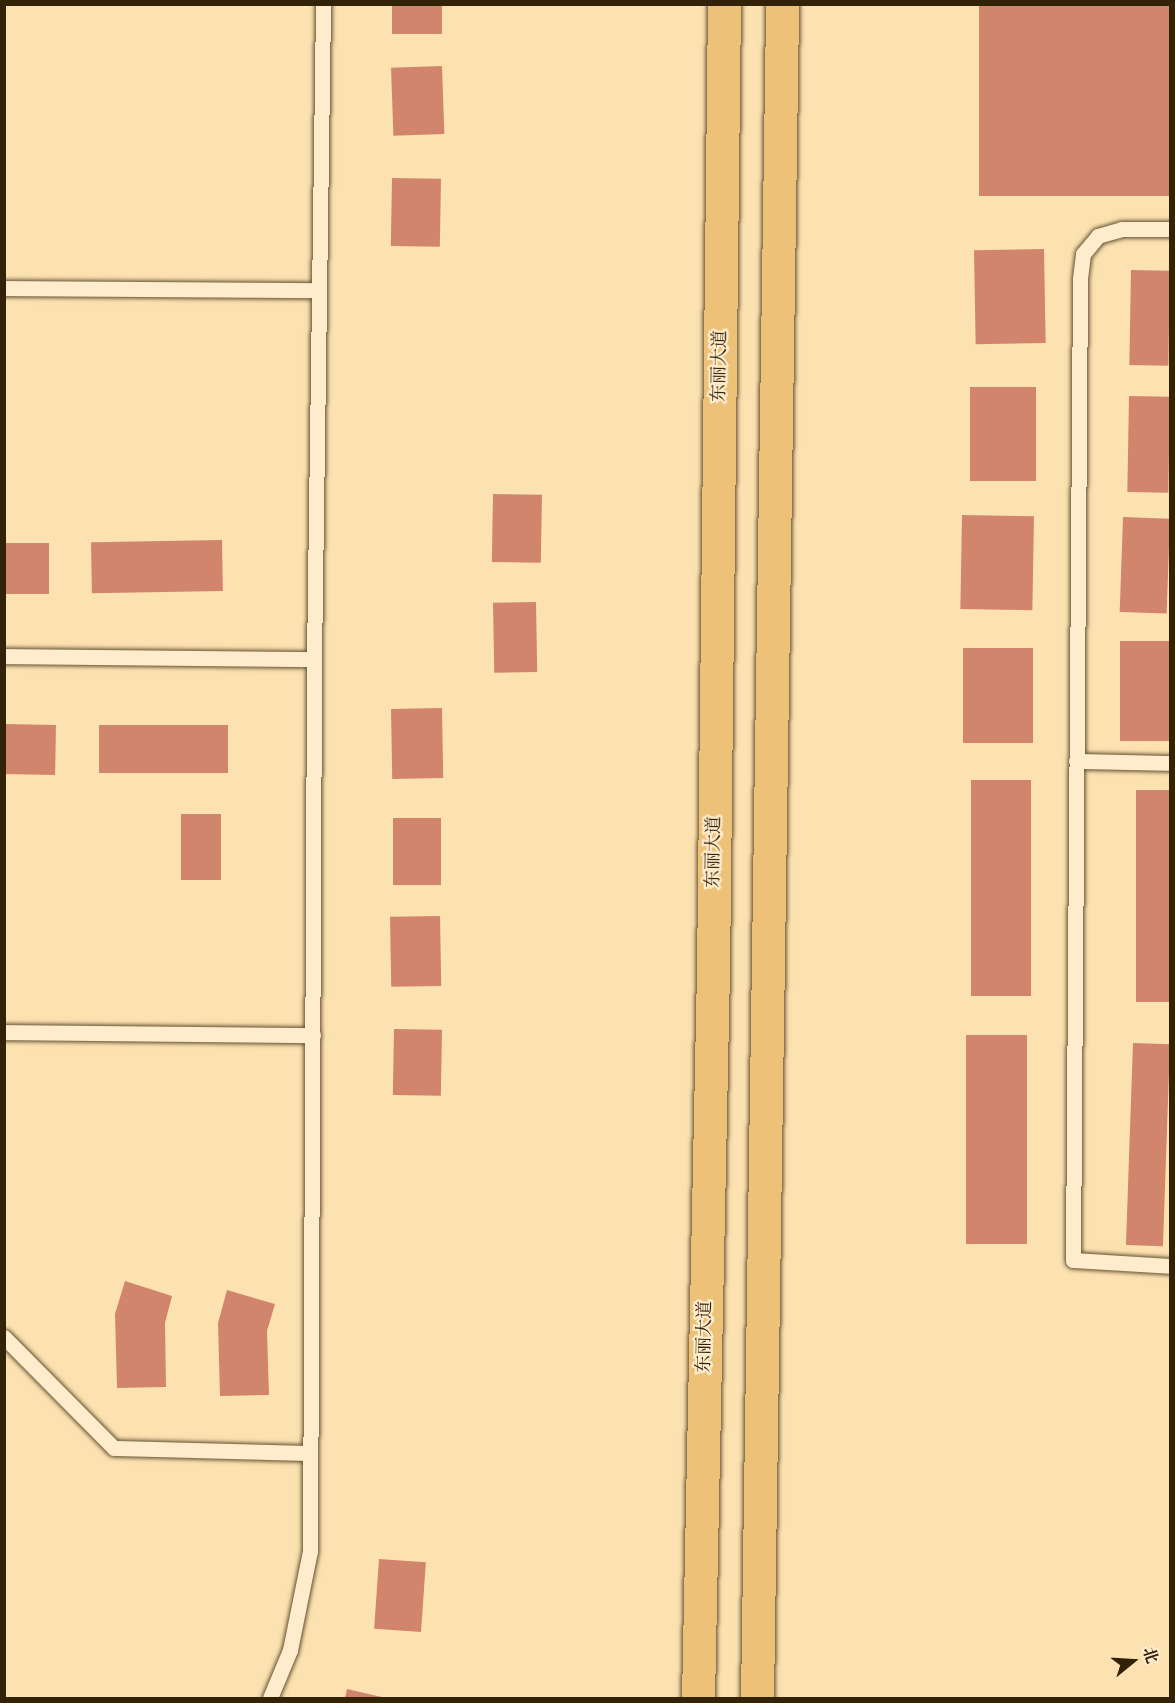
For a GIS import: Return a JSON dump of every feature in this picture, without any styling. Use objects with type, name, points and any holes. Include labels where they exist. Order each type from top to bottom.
[{"type":"highway","name":"东丽大道","points":[[698,1698],[713,972],[724,4]]},
{"type":"highway","points":[[757,1698],[782,4]]},
{"type":"lane","points":[[270,1698],[290,1650],[309,1562],[314,659],[323,4]]},
{"type":"lane","points":[[1170,229],[1122,229],[1098,236],[1083,254],[1076,761],[1073,1260],[1170,1266]]},
{"type":"lane","points":[[4,288],[319,290]]},
{"type":"lane","points":[[4,656],[314,659]]},
{"type":"lane","points":[[1076,761],[1170,763]]},
{"type":"lane","points":[[4,1032],[313,1035]]},
{"type":"lane","points":[[4,1337],[114,1448],[310,1453]]},
{"type":"building","points":[[392,4],[442,4],[442,34],[392,34]]},
{"type":"building","points":[[979,4],[1170,4],[1170,196],[979,196]]},
{"type":"building","points":[[442,66],[444,134],[393,136],[391,68]]},
{"type":"building","points":[[392,178],[441,179],[440,247],[391,246]]},
{"type":"building","points":[[1044,249],[1046,343],[976,344],[974,250]]},
{"type":"building","points":[[1131,270],[1170,271],[1168,366],[1129,365]]},
{"type":"building","points":[[970,387],[1036,387],[1036,481],[970,481]]},
{"type":"building","points":[[1129,396],[1170,397],[1168,493],[1127,492]]},
{"type":"building","points":[[493,494],[542,495],[541,563],[492,562]]},
{"type":"building","points":[[962,515],[1034,516],[1032,610],[960,609]]},
{"type":"building","points":[[1123,517],[1170,519],[1167,614],[1120,612]]},
{"type":"building","points":[[222,540],[223,591],[92,593],[91,542]]},
{"type":"building","points":[[4,543],[49,543],[49,594],[4,594]]},
{"type":"building","points":[[536,602],[537,672],[494,673],[493,603]]},
{"type":"building","points":[[1120,641],[1170,641],[1170,741],[1120,741]]},
{"type":"building","points":[[963,648],[1033,648],[1033,743],[963,743]]},
{"type":"building","points":[[442,708],[443,778],[392,779],[391,709]]},
{"type":"building","points":[[4,724],[56,725],[55,775],[4,774]]},
{"type":"building","points":[[99,725],[228,725],[228,773],[99,773]]},
{"type":"building","points":[[971,780],[1031,780],[1031,996],[971,996]]},
{"type":"building","points":[[1136,790],[1170,790],[1170,1002],[1136,1002]]},
{"type":"building","points":[[181,814],[221,814],[221,880],[181,880]]},
{"type":"building","points":[[393,818],[441,818],[441,885],[393,885]]},
{"type":"building","points":[[440,916],[441,986],[391,987],[390,917]]},
{"type":"building","points":[[394,1029],[442,1030],[441,1096],[393,1095]]},
{"type":"building","points":[[966,1035],[1027,1035],[1027,1244],[966,1244]]},
{"type":"building","points":[[1133,1043],[1170,1044],[1163,1246],[1126,1245]]},
{"type":"building","points":[[125,1281],[172,1296],[165,1323],[166,1387],[117,1388],[115,1314]]},
{"type":"building","points":[[227,1290],[275,1304],[267,1331],[269,1395],[220,1396],[218,1323]]},
{"type":"building","points":[[379,1559],[426,1562],[421,1632],[374,1629]]},
{"type":"building","points":[[347,1689],[386,1698],[345,1698]]}]
